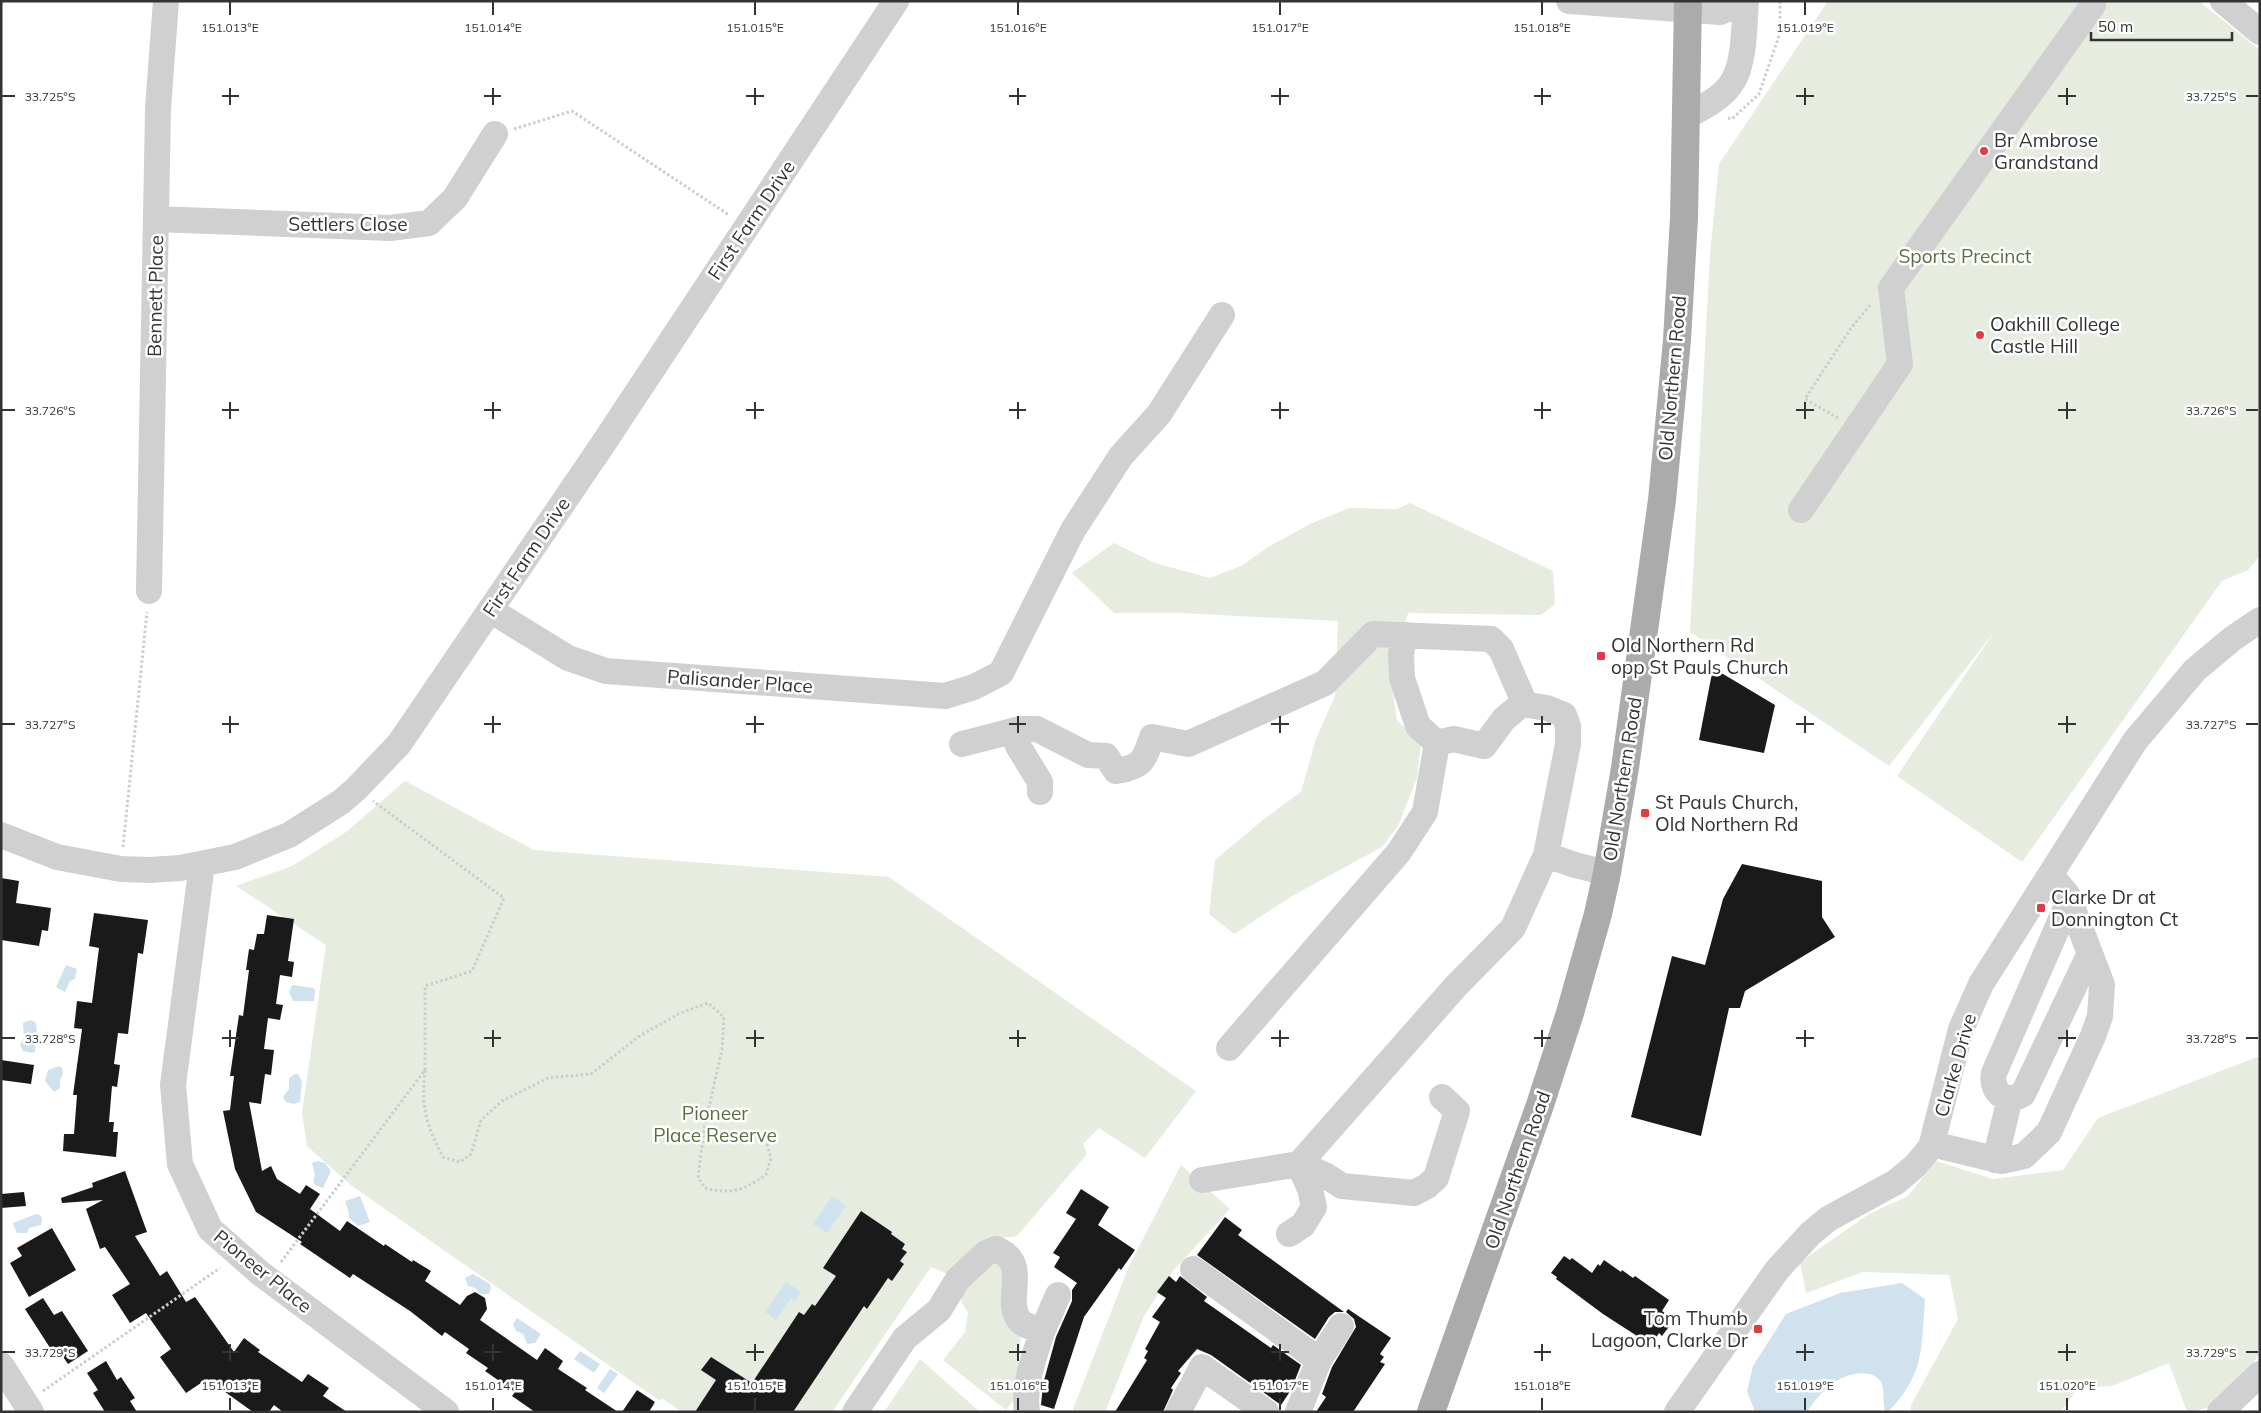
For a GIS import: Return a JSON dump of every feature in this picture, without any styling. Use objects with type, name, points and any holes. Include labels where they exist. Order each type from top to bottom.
[{"type":"main road","name":"Old Northern Road","points":[[1431,1412],[1539,1108],[1570,1013],[1598,914],[1607,873],[1625,768],[1662,500],[1677,340],[1687,116],[1688,5]]},
{"type":"street","name":"Bennett Place","points":[[149,591],[158,108],[166,1]]},
{"type":"street","name":"First Farm Drive","points":[[1,835],[57,857],[121,869],[150,870],[202,864],[235,857],[289,835],[341,802],[356,789],[399,744],[601,447],[896,1]]},
{"type":"street","points":[[1569,1],[1688,5],[1720,12],[1729,8],[1735,1]]},
{"type":"street","points":[[1687,116],[1717,98],[1733,81],[1743,48],[1746,1]]},
{"type":"street","points":[[2223,1],[2260,32]]},
{"type":"street","points":[[1801,510],[1900,364],[1891,288],[2093,6]]},
{"type":"street","name":"Settlers Close","points":[[156,219],[390,228],[429,223],[456,198],[495,134]]},
{"type":"street","name":"Palisander Place","points":[[490,610],[568,658],[606,671],[945,696],[974,687],[1001,673],[1073,530],[1122,456],[1159,414],[1222,315]]},
{"type":"street","name":"Clarke Drive","points":[[1677,1412],[1777,1270],[1810,1234],[1828,1219],[1896,1182],[1915,1166],[1932,1144],[1961,1029],[1981,984],[2136,741],[2195,670],[2232,639],[2260,620]]},
{"type":"street","points":[[962,744],[1016,730],[1037,729],[1088,756],[1106,756],[1116,770],[1135,768],[1142,761],[1152,737],[1188,744],[1325,683],[1373,634],[1491,639],[1501,649],[1525,704]]},
{"type":"street","points":[[1405,636],[1402,654],[1402,678],[1418,726],[1437,743]]},
{"type":"street","points":[[1299,1164],[1456,986],[1513,928],[1546,855],[1568,744],[1568,726],[1564,715],[1547,708],[1525,704],[1504,719],[1484,746],[1454,739],[1437,743]]},
{"type":"street","points":[[1016,730],[1018,746],[1040,782],[1040,792]]},
{"type":"street","points":[[1228,1048],[1399,852],[1425,812],[1437,743]]},
{"type":"street","points":[[1546,855],[1607,873]]},
{"type":"street","name":"Pioneer Place","points":[[202,864],[173,1085],[180,1164],[210,1229],[268,1279],[446,1412]]},
{"type":"street","points":[[1932,1144],[2002,1161],[2024,1156],[2049,1132],[2093,1036],[2100,1016],[2102,985],[2069,900],[2051,875]]},
{"type":"street","points":[[2069,900],[1994,1073],[1992,1082],[1998,1093],[2006,1098],[2016,1098],[2023,1094],[2090,953]]},
{"type":"street","points":[[1202,1180],[1299,1164],[1325,1175],[1342,1186],[1414,1193],[1427,1186],[1436,1178],[1457,1111],[1442,1097]]},
{"type":"street","points":[[1995,1160],[2010,1098]]},
{"type":"street","points":[[1289,1234],[1303,1225],[1314,1207],[1310,1188],[1299,1164]]},
{"type":"street","points":[[855,1412],[905,1338],[939,1310],[958,1279],[986,1253],[996,1250],[1009,1257],[1012,1262],[1018,1317],[1022,1323],[1042,1332]]},
{"type":"street","points":[[1193,1269],[1319,1360]]},
{"type":"street","points":[[1027,1412],[1025,1401],[1028,1379],[1042,1332],[1058,1295]]},
{"type":"street","points":[[1298,1412],[1319,1360],[1341,1326]]},
{"type":"street","points":[[1,1365],[28,1407]]},
{"type":"street","points":[[1178,1412],[1202,1367],[1266,1412]]},
{"type":"street","points":[[2234,1407],[2260,1374]]},
{"type":"path","points":[[495,134],[572,111],[746,226]]},
{"type":"path","points":[[1855,429],[1805,399],[1851,328],[1877,297],[1891,288]]},
{"type":"path","points":[[121,869],[149,591]]},
{"type":"path","points":[[356,789],[504,898],[472,971],[425,986],[425,1070],[422,1092],[428,1128],[443,1157],[460,1162],[471,1154],[481,1120],[502,1101],[548,1078],[591,1074],[638,1036],[680,1013],[708,1003],[724,1017],[722,1049],[704,1130],[698,1178],[705,1188],[721,1193],[746,1188],[766,1175],[771,1158],[766,1141]]},
{"type":"path","points":[[268,1279],[425,1070]]},
{"type":"path","points":[[28,1407],[240,1255]]},
{"type":"green space","name":"Sports Precinct","points":[[1828,1],[2199,1],[2260,50],[2260,556],[2248,570],[2222,581],[2022,862],[1897,776],[1995,631],[1889,766],[1690,632],[1710,255],[1719,164]]},
{"type":"green space","points":[[1410,503],[1553,571],[1555,604],[1541,615],[1408,613],[1390,674],[1397,720],[1421,744],[1417,778],[1398,826],[1382,847],[1292,896],[1234,934],[1209,914],[1215,860],[1264,819],[1301,792],[1316,739],[1335,696],[1338,621],[1181,613],[1114,613],[1072,573],[1114,543],[1155,563],[1210,578],[1243,565],[1268,547],[1310,524],[1349,508],[1397,509]]},
{"type":"green space","name":"Pioneer Place Reserve","points":[[405,781],[534,850],[889,877],[1196,1091],[1145,1158],[1099,1128],[1083,1144],[1087,1154],[1017,1236],[987,1240],[952,1276],[931,1267],[832,1412],[682,1412],[662,1398],[660,1401],[352,1186],[307,1146],[302,1113],[326,945],[236,886],[292,866],[346,832]]},
{"type":"green space","points":[[2260,1056],[2260,1353],[2239,1391],[2227,1400],[2187,1412],[2169,1363],[2112,1386],[2078,1388],[2061,1412],[1911,1412],[1911,1405],[1958,1319],[1949,1275],[1863,1272],[1806,1293],[1800,1262],[1869,1214],[1908,1196],[1936,1161],[1993,1179],[2063,1170],[2098,1118]]},
{"type":"green space","points":[[1181,1165],[1230,1209],[1173,1271],[1144,1316],[1105,1412],[1072,1412],[1129,1266]]},
{"type":"green space","points":[[998,1254],[1021,1332],[1016,1397],[1006,1410],[943,1360],[965,1332],[968,1312],[962,1303],[959,1289]]},
{"type":"green space","points":[[920,1359],[980,1412],[884,1412]]},
{"type":"water","points":[[66,965],[77,969],[75,979],[70,981],[65,992],[56,987]]},
{"type":"water","points":[[292,985],[313,988],[315,990],[314,1001],[293,1001],[289,992]]},
{"type":"water","points":[[30,1020],[35,1022],[36,1028],[35,1051],[33,1053],[23,1051],[20,1045],[24,1038],[23,1023]]},
{"type":"water","points":[[59,1066],[62,1068],[63,1074],[60,1080],[60,1088],[54,1092],[45,1081],[48,1070]]},
{"type":"water","points":[[298,1074],[302,1081],[300,1102],[294,1104],[286,1102],[283,1097],[289,1089],[289,1078]]},
{"type":"water","points":[[317,1161],[325,1163],[331,1171],[323,1188],[315,1185],[313,1182],[315,1175],[312,1163]]},
{"type":"water","points":[[360,1196],[370,1222],[358,1226],[349,1218],[345,1201]]},
{"type":"water","points":[[832,1196],[846,1206],[827,1233],[813,1224]]},
{"type":"water","points":[[36,1214],[42,1218],[41,1225],[29,1228],[27,1233],[17,1233],[13,1223]]},
{"type":"water","points":[[473,1274],[490,1284],[489,1294],[480,1294],[475,1288],[468,1286],[465,1278]]},
{"type":"water","points":[[786,1282],[801,1292],[795,1301],[791,1298],[776,1320],[765,1312]]},
{"type":"water","points":[[1902,1283],[1925,1299],[1921,1347],[1915,1373],[1909,1385],[1888,1412],[1885,1412],[1883,1386],[1878,1378],[1866,1373],[1859,1373],[1838,1380],[1825,1389],[1807,1412],[1755,1412],[1747,1391],[1753,1366],[1786,1314],[1840,1293]]},
{"type":"water","points":[[517,1318],[541,1334],[535,1343],[527,1344],[523,1334],[516,1331],[513,1324]]},
{"type":"water","points":[[580,1351],[600,1364],[594,1373],[574,1359]]},
{"type":"water","points":[[610,1369],[618,1374],[604,1393],[597,1388]]},
{"type":"building","points":[[1713,668],[1775,705],[1764,753],[1699,740]]},
{"type":"building","points":[[1742,864],[1822,881],[1822,917],[1835,937],[1745,991],[1740,1008],[1729,1008],[1701,1136],[1631,1117],[1672,956],[1705,965],[1723,899]]},
{"type":"building","points":[[1,878],[19,881],[16,903],[51,908],[48,931],[42,930],[39,946],[1,940]]},
{"type":"building","points":[[94,913],[148,920],[143,954],[138,953],[128,1034],[118,1033],[114,1064],[120,1065],[117,1087],[112,1086],[109,1122],[114,1122],[113,1132],[118,1132],[116,1157],[63,1151],[64,1134],[74,1134],[77,1095],[73,1095],[82,1029],[74,1028],[77,1001],[92,1003],[99,948],[89,946]]},
{"type":"building","points":[[267,915],[294,919],[288,961],[294,962],[292,977],[280,975],[276,1004],[283,1005],[280,1020],[268,1018],[264,1049],[274,1050],[271,1075],[265,1074],[261,1104],[249,1102],[262,1171],[271,1166],[277,1179],[300,1194],[306,1185],[320,1194],[310,1209],[340,1231],[347,1221],[384,1246],[385,1244],[412,1262],[413,1260],[431,1271],[425,1281],[460,1305],[467,1296],[475,1292],[485,1298],[487,1309],[480,1320],[537,1360],[545,1348],[563,1361],[558,1369],[618,1412],[535,1412],[512,1396],[515,1392],[485,1371],[488,1368],[466,1353],[469,1349],[445,1332],[442,1336],[410,1311],[353,1274],[350,1278],[300,1244],[302,1242],[256,1212],[235,1169],[223,1111],[230,1110],[234,1076],[230,1076],[239,1015],[243,1016],[249,970],[246,970],[249,949],[254,950],[257,934],[264,934]]},
{"type":"building","points":[[1,1060],[34,1065],[31,1084],[1,1080]]},
{"type":"building","points":[[125,1171],[147,1232],[135,1236],[160,1276],[167,1271],[186,1302],[195,1297],[234,1352],[244,1338],[260,1350],[258,1352],[302,1382],[308,1374],[329,1388],[323,1396],[347,1412],[283,1412],[274,1405],[269,1412],[253,1412],[207,1379],[186,1393],[160,1357],[171,1349],[146,1313],[130,1323],[112,1295],[130,1284],[105,1247],[100,1249],[86,1209],[103,1200],[62,1203],[61,1198],[93,1187],[92,1183]]},
{"type":"building","points":[[1081,1189],[1109,1207],[1098,1225],[1135,1250],[1121,1270],[1119,1268],[1084,1317],[1054,1409],[1041,1405],[1043,1384],[1056,1337],[1072,1301],[1072,1290],[1077,1283],[1054,1267],[1060,1257],[1053,1253],[1076,1219],[1066,1213]]},
{"type":"building","points":[[24,1192],[26,1206],[1,1208],[1,1194]]},
{"type":"building","points":[[861,1211],[892,1232],[891,1234],[905,1244],[902,1249],[907,1252],[900,1261],[904,1264],[892,1281],[888,1278],[867,1309],[864,1306],[793,1412],[695,1412],[716,1380],[701,1370],[711,1357],[752,1383],[799,1312],[804,1315],[812,1304],[815,1306],[836,1276],[823,1268]]},
{"type":"building","points":[[1225,1217],[1242,1230],[1238,1235],[1344,1312],[1335,1312],[1329,1317],[1315,1339],[1197,1255]]},
{"type":"building","points":[[52,1228],[76,1270],[29,1297],[10,1263],[22,1256],[17,1248]]},
{"type":"building","points":[[1564,1256],[1570,1260],[1572,1258],[1592,1273],[1598,1264],[1600,1266],[1604,1260],[1621,1272],[1622,1270],[1633,1278],[1635,1276],[1669,1300],[1662,1311],[1674,1320],[1662,1336],[1659,1333],[1651,1345],[1603,1314],[1556,1279],[1557,1277],[1551,1273]]},
{"type":"building","points":[[1169,1276],[1176,1282],[1180,1276],[1207,1297],[1204,1301],[1271,1348],[1273,1345],[1301,1365],[1291,1390],[1281,1405],[1211,1355],[1197,1349],[1178,1371],[1181,1373],[1171,1388],[1173,1390],[1163,1412],[1115,1412],[1147,1360],[1144,1358],[1148,1351],[1145,1349],[1160,1322],[1152,1317],[1166,1298],[1157,1292]]},
{"type":"building","points":[[43,1298],[54,1315],[62,1311],[88,1351],[68,1364],[59,1351],[54,1354],[25,1309]]},
{"type":"building","points":[[1348,1309],[1391,1338],[1380,1354],[1384,1357],[1380,1362],[1385,1364],[1353,1412],[1316,1412],[1326,1397],[1322,1394],[1332,1367],[1356,1327],[1354,1319],[1346,1312]]},
{"type":"building","points":[[106,1361],[117,1380],[121,1377],[135,1398],[130,1401],[137,1412],[105,1412],[93,1393],[98,1390],[87,1373]]},
{"type":"building","points":[[637,1390],[655,1402],[649,1412],[622,1412]]},
{"type":"place","name":"Br Ambrose Grandstand","points":[[1984,151]]},
{"type":"place","name":"Oakhill College Castle Hill","points":[[1980,335]]},
{"type":"place","name":"Old Northern Rd opp St Pauls Church","points":[[1601,656]]},
{"type":"place","name":"St Pauls Church, Old Northern Rd","points":[[1645,813]]},
{"type":"place","name":"Clarke Dr at Donnington Ct","points":[[2041,908]]},
{"type":"place","name":"Tom Thumb Lagoon, Clarke Dr","points":[[1758,1329]]}]
